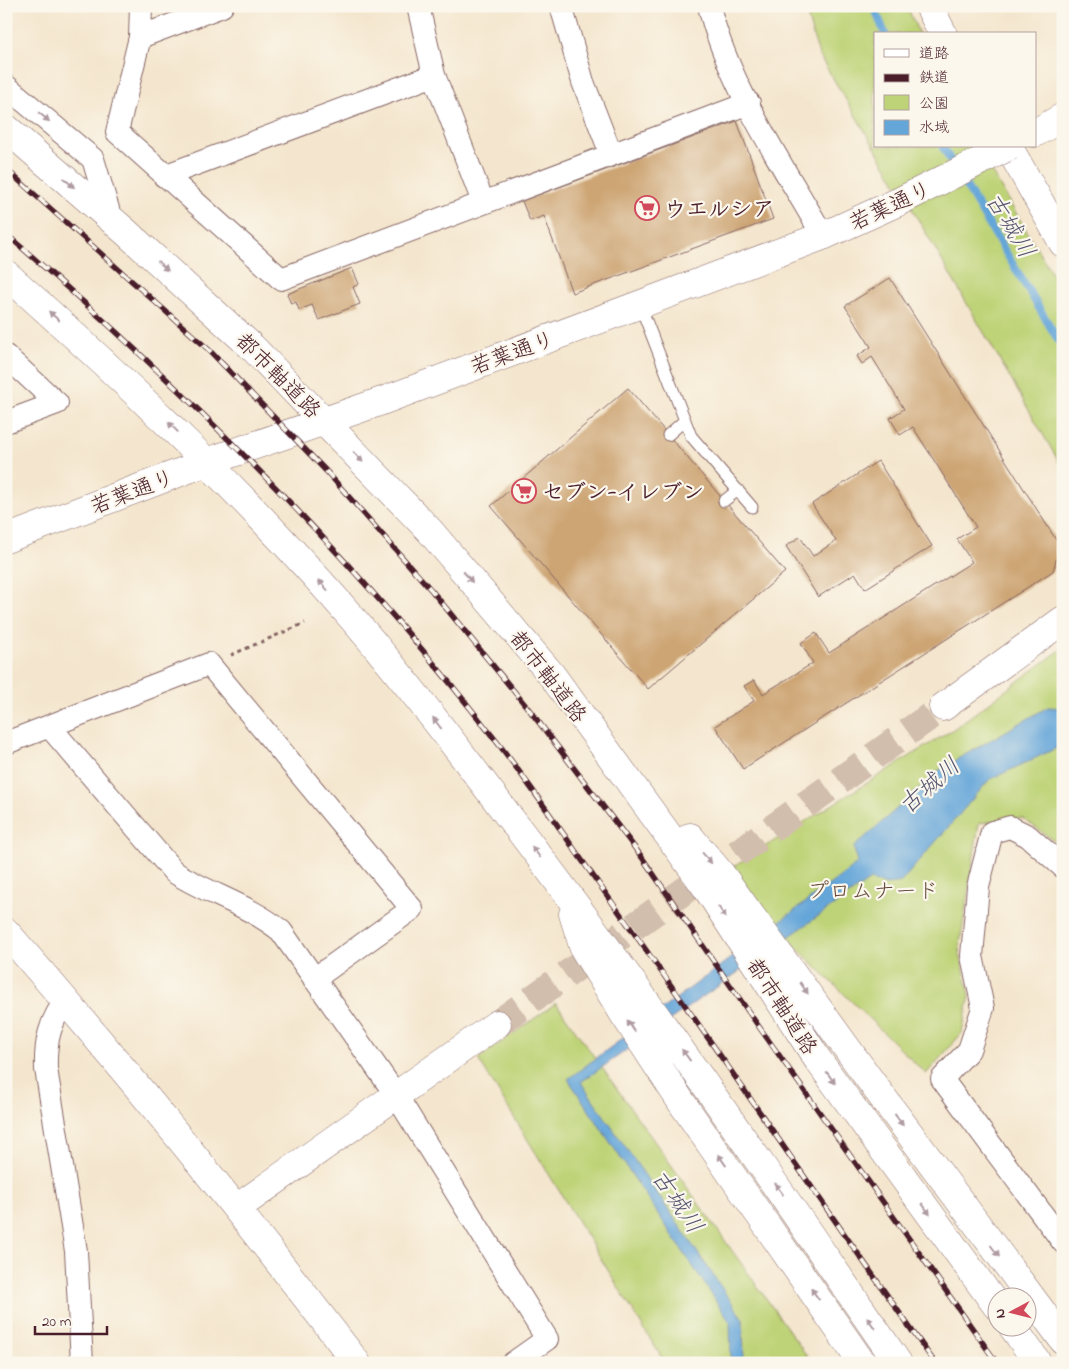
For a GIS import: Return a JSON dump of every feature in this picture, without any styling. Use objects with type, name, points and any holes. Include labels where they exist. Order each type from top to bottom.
[{"type":"main road","points":[[929,6],[942,32]]},
{"type":"main road","points":[[1036,132],[1063,117]]},
{"type":"main road","name":"都市軸道路","points":[[6,128],[111,219],[252,347],[430,532],[550,674],[706,887],[818,1060],[986,1291]]},
{"type":"main road","name":"若葉通り","points":[[6,539],[207,462],[325,421],[823,236],[898,202],[1005,148]]},
{"type":"main road","points":[[1010,148],[1063,243]]},
{"type":"main road","points":[[6,274],[106,362],[207,462],[279,536],[355,621],[426,708],[565,891],[708,1086],[898,1363]]},
{"type":"main road","points":[[943,707],[1063,620]]},
{"type":"main road","points":[[550,674],[721,874],[880,1094],[1063,1340]]},
{"type":"main road","points":[[565,891],[584,949],[623,1013],[682,1103],[862,1363]]},
{"type":"main road","points":[[6,932],[66,999],[237,1208],[357,1363]]},
{"type":"main road","points":[[237,1208],[497,1024]]},
{"type":"main road","points":[[1019,1336],[1038,1363]]},
{"type":"street","points":[[142,6],[140,37],[116,132],[281,279],[748,103]]},
{"type":"street","points":[[140,37],[222,6]]},
{"type":"street","points":[[418,6],[434,75],[483,202]]},
{"type":"street","points":[[561,6],[583,82],[611,154]]},
{"type":"street","points":[[709,6],[726,58],[748,103],[823,236]]},
{"type":"street","points":[[164,176],[434,75]]},
{"type":"street","points":[[6,86],[93,159],[111,219]]},
{"type":"street","points":[[6,356],[58,403],[6,422]]},
{"type":"street","points":[[6,743],[209,664],[412,909],[314,979]]},
{"type":"street","points":[[49,726],[174,872],[191,883],[266,918],[281,931],[396,1095],[547,1339],[513,1363]]},
{"type":"street","points":[[1063,867],[1028,836],[1010,826],[992,832],[978,887],[972,956],[983,1008],[969,1050],[942,1079],[1063,1242]]},
{"type":"street","points":[[66,999],[49,1030],[46,1059],[76,1251],[82,1363]]},
{"type":"lane","points":[[640,304],[691,436],[752,507]]},
{"type":"lane","points":[[668,435],[685,420]]},
{"type":"lane","points":[[724,501],[738,490]]},
{"type":"path","points":[[209,664],[305,623]]},
{"type":"green space","points":[[804,6],[907,6],[918,32],[874,32],[874,146],[819,55]]},
{"type":"green space","points":[[875,148],[977,148],[1063,292],[1063,469]]},
{"type":"green space","name":"プロムナード","points":[[1063,648],[1063,847],[1022,818],[979,823],[959,950],[970,995],[962,1033],[926,1074],[721,874],[952,730]]},
{"type":"green space","points":[[556,1003],[812,1363],[665,1363],[478,1059]]},
{"type":"water","points":[[1048,707],[1063,708],[1063,745],[989,780],[901,882],[887,885],[870,880],[581,1082],[743,1319],[744,1363],[731,1363],[730,1322],[568,1079],[857,864],[854,847],[942,768]]},
{"type":"building","name":"ウエルシア","points":[[737,121],[773,219],[572,293],[544,216],[530,221],[522,201]]},
{"type":"building","points":[[352,268],[359,284],[353,287],[360,304],[319,320],[312,305],[299,310],[296,302],[291,304],[287,294]]},
{"type":"building","points":[[890,278],[1060,546],[1053,571],[743,769],[715,726],[754,701],[744,686],[754,680],[763,694],[813,663],[801,643],[816,633],[829,653],[972,562],[957,539],[976,527],[913,427],[900,435],[890,418],[904,409],[872,357],[862,364],[857,356],[871,347],[845,306]]},
{"type":"building","points":[[628,388],[785,572],[648,689],[491,506]]},
{"type":"building","points":[[878,461],[932,546],[865,589],[855,573],[818,597],[786,546],[800,537],[813,556],[836,541],[812,504]]},
{"type":"waterway","name":"古城川","points":[[874,6],[884,32]]},
{"type":"waterway","name":"古城川","points":[[943,148],[1063,348]]},
{"type":"tunnel","points":[[497,1024],[943,707]]},
{"type":"railway","points":[[6,169],[208,349],[327,472],[432,591],[531,712],[641,856],[757,1024],[997,1363]]},
{"type":"railway","points":[[6,234],[137,352],[264,476],[385,606],[442,674],[535,793],[935,1363]]},
{"type":"place","name":"ウエルシア","points":[[647,208]]},
{"type":"place","name":"セブン-イレブン","points":[[524,491]]}]
